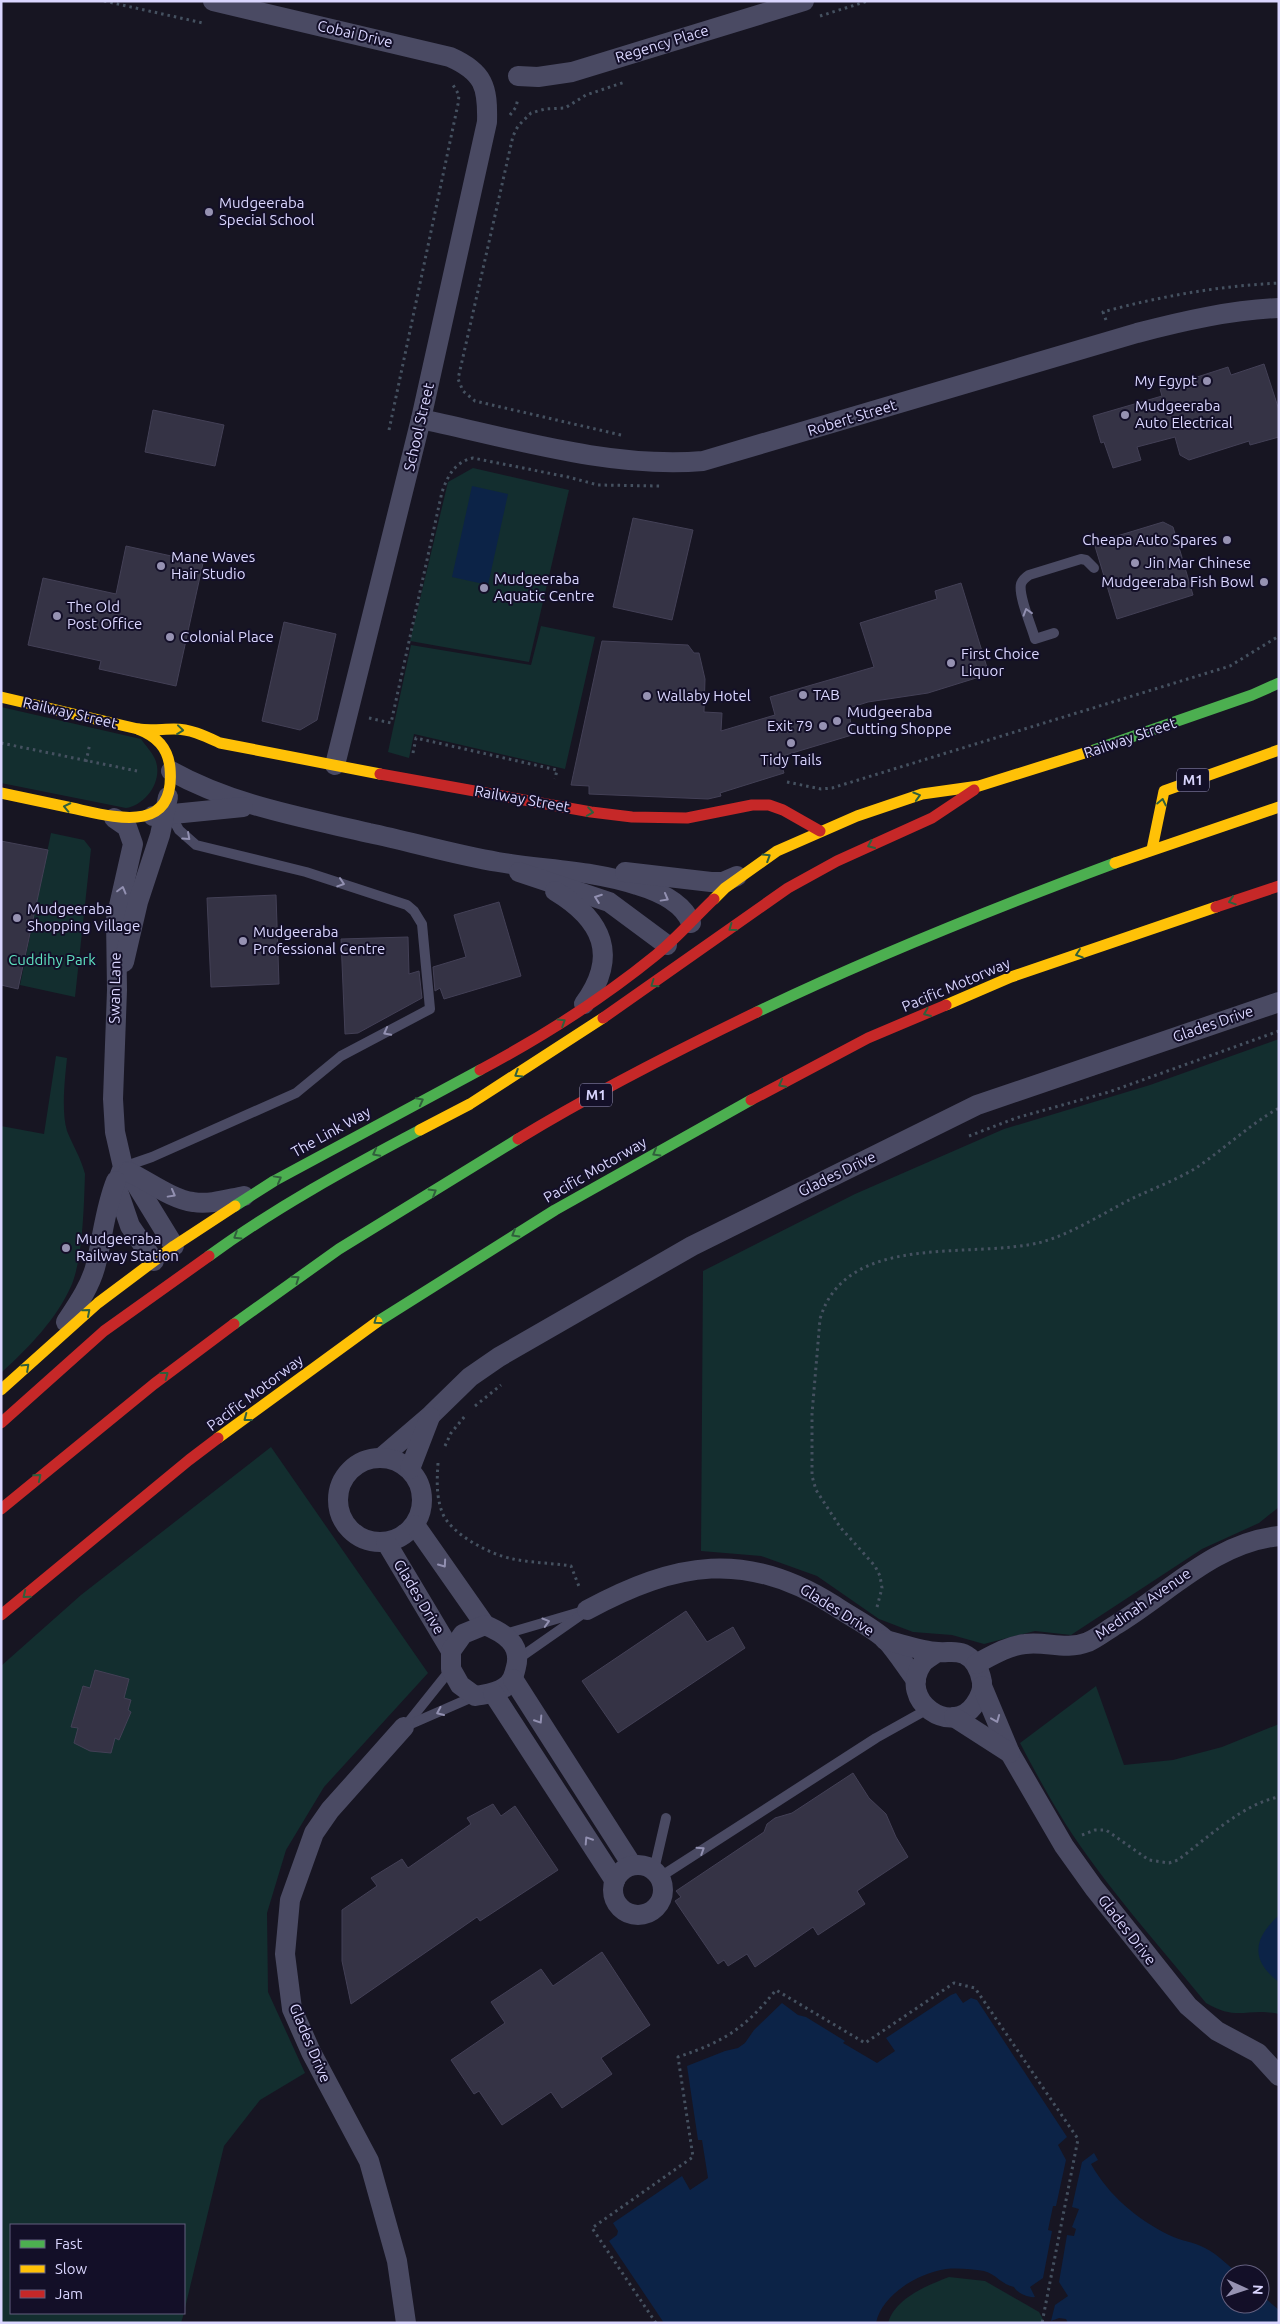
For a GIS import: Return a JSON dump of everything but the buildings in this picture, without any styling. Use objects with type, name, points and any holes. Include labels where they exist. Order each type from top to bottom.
[{"type":"main road","name":"Railway Street","points":[[691,923],[717,895],[742,874],[777,851],[820,831],[922,794],[979,786],[1111,745],[1252,695],[1279,683]]},
{"type":"main road","name":"Railway Street","points":[[1,696],[138,729],[153,731],[167,729],[184,730],[204,734],[220,743],[542,804],[608,814],[670,818],[702,816],[756,805],[770,805],[788,811],[805,824],[820,831]]},
{"type":"main road","name":"Railway Street","points":[[138,729],[154,736],[161,742],[173,765],[167,807]]},
{"type":"main road","name":"Railway Street","points":[[199,749],[220,743]]},
{"type":"main road","name":"M1","points":[[1152,849],[1164,791],[1279,750]]},
{"type":"main road","name":"Railway Street","points":[[171,1263],[232,1239],[365,1159],[470,1104],[641,993],[788,888],[837,861],[932,818],[979,786]]},
{"type":"main road","name":"Railway Street","points":[[1,793],[114,818],[138,817]]},
{"type":"main road","name":"M1","points":[[1,1509],[110,1418],[248,1313],[339,1249],[560,1114],[694,1042],[840,972],[993,908],[1152,849],[1279,807]]},
{"type":"main road","name":"Pacific Motorway","points":[[1,1615],[189,1460],[382,1318],[555,1210],[698,1129],[868,1038],[1012,978],[1279,886]]},
{"type":"main road","points":[[667,945],[693,956],[691,923]]},
{"type":"main road","name":"The Link Way","points":[[1,1390],[98,1303],[171,1263],[250,1195],[345,1141],[514,1052],[578,1012],[646,963],[691,923]]},
{"type":"main road","points":[[1,1423],[104,1331],[171,1263]]},
{"type":"street","name":"Cobai Drive","points":[[213,1],[240,4],[442,54],[472,69],[485,87]]},
{"type":"street","name":"Regency Place","points":[[518,76],[538,77],[572,72],[804,1]]},
{"type":"street","name":"School Street","points":[[335,764],[421,420],[487,122],[485,87]]},
{"type":"street","name":"Robert Street","points":[[421,420],[601,457],[640,462],[678,463],[703,461],[1137,332],[1206,316],[1258,308],[1279,308]]},
{"type":"street","name":"Railway Street","points":[[173,765],[200,786],[253,806],[499,862],[554,868],[618,871],[711,882],[723,882],[742,874]]},
{"type":"street","name":"Railway Street","points":[[138,817],[167,807],[216,808],[253,806]]},
{"type":"street","points":[[117,990],[138,902],[167,807]]},
{"type":"street","name":"Swan Lane","points":[[114,818],[127,827],[133,844],[116,919],[117,990],[113,1099],[116,1132],[124,1171],[171,1263]]},
{"type":"street","name":"Railway Street","points":[[499,862],[572,902],[588,916],[597,930],[604,955],[602,969],[590,996],[578,1012]]},
{"type":"street","name":"Railway Street","points":[[554,868],[644,887],[676,904],[685,912],[691,923]]},
{"type":"street","name":"Railway Street","points":[[520,873],[609,902],[667,945]]},
{"type":"street","name":"Glades Drive","points":[[415,1524],[402,1536],[386,1542],[368,1541],[352,1532],[341,1518],[337,1501],[340,1484],[350,1469],[365,1460],[382,1457],[431,1415],[470,1377],[499,1357],[692,1246],[977,1105],[1279,1002]]},
{"type":"street","points":[[51,1344],[74,1312],[90,1281],[96,1264],[109,1200],[124,1171],[176,1197],[193,1202],[213,1202],[250,1195]]},
{"type":"street","name":"Swan Lane","points":[[124,1171],[118,1191],[122,1206],[139,1240],[171,1263]]},
{"type":"street","name":"Glades Drive","points":[[410,1469],[431,1415]]},
{"type":"street","points":[[382,1457],[397,1460],[410,1469],[418,1481],[422,1496],[421,1511],[415,1524],[485,1625],[505,1634],[514,1645],[518,1659],[513,1679],[632,1865]]},
{"type":"street","name":"Medinah Avenue","points":[[976,1664],[1006,1649],[1025,1644],[1066,1647],[1088,1642],[1135,1614],[1207,1560],[1238,1546],[1265,1537],[1279,1536]]},
{"type":"street","name":"Glades Drive","points":[[386,1542],[451,1660],[460,1684],[484,1695],[615,1881],[613,1893],[617,1904],[623,1911],[639,1916],[648,1914],[661,1902],[663,1885],[657,1873]]},
{"type":"street","name":"Glades Drive","points":[[588,1610],[644,1583],[680,1571],[716,1568],[745,1569],[776,1576],[806,1588],[885,1640],[916,1680],[918,1696],[928,1709],[940,1716],[954,1717],[1010,1753]]},
{"type":"street","name":"Glades Drive","points":[[451,1660],[463,1634],[485,1625]]},
{"type":"street","name":"Glades Drive","points":[[885,1640],[938,1652],[952,1650],[965,1655],[976,1664],[981,1675],[982,1686],[1010,1753],[1064,1846],[1094,1888],[1188,2006],[1217,2030],[1258,2053],[1279,2076]]},
{"type":"street","points":[[916,1680],[923,1663],[938,1652]]},
{"type":"street","name":"Glades Drive","points":[[484,1695],[504,1688],[513,1679]]},
{"type":"street","points":[[954,1717],[974,1706],[980,1697],[982,1686]]},
{"type":"street","name":"Glades Drive","points":[[404,1727],[330,1810],[314,1833],[290,1900],[285,1954],[292,2009],[311,2052],[369,2161],[397,2261],[406,2323]]},
{"type":"street","points":[[615,1881],[622,1871],[632,1865],[641,1865],[657,1873]]},
{"type":"lane","points":[[1054,633],[1035,639],[1022,594],[1021,585],[1024,579],[1028,575],[1081,559],[1086,560],[1094,568]]},
{"type":"lane","points":[[124,1171],[296,1093],[341,1056],[430,1009],[422,924],[407,905],[306,872],[196,844],[179,830],[167,807]]},
{"type":"lane","name":"Glades Drive","points":[[505,1634],[588,1610]]},
{"type":"lane","name":"Glades Drive","points":[[518,1659],[588,1610]]},
{"type":"lane","name":"Glades Drive","points":[[404,1727],[451,1660]]},
{"type":"lane","name":"Glades Drive","points":[[404,1727],[484,1695]]},
{"type":"lane","points":[[657,1873],[852,1753],[928,1709]]},
{"type":"lane","points":[[657,1873],[666,1818]]},
{"type":"path","points":[[104,1],[209,24]]},
{"type":"path","points":[[816,17],[868,1]]},
{"type":"path","points":[[625,436],[475,401],[463,391],[458,384],[458,378],[513,136],[518,126],[531,113],[545,109],[565,108],[586,95],[626,81]]},
{"type":"path","points":[[389,430],[458,104],[459,95],[452,83]]},
{"type":"path","points":[[368,726],[369,718],[391,723],[442,492],[453,468],[467,459],[473,458],[598,485],[668,486]]},
{"type":"path","points":[[783,782],[821,789],[832,788],[1230,666],[1279,636]]},
{"type":"path","points":[[86,762],[92,733]]},
{"type":"path","points":[[411,762],[416,738],[557,770],[555,783]]},
{"type":"path","points":[[1,743],[137,772]]},
{"type":"path","points":[[968,1137],[1016,1118],[1109,1092],[1279,1031]]},
{"type":"path","points":[[865,1626],[880,1600],[882,1588],[880,1576],[875,1566],[840,1527],[816,1490],[812,1476],[812,1414],[820,1319],[824,1304],[833,1292],[859,1270],[884,1259],[912,1254],[1014,1246],[1042,1242],[1067,1233],[1195,1168],[1258,1121],[1279,1108]]},
{"type":"path","points":[[444,1448],[451,1433],[470,1410],[506,1382]]},
{"type":"path","points":[[441,1455],[438,1463],[436,1488],[442,1514],[457,1531],[486,1551],[513,1559],[571,1566],[588,1610]]},
{"type":"path","points":[[1064,1846],[1081,1835],[1094,1830],[1106,1830],[1150,1860],[1169,1864],[1178,1860],[1243,1812],[1257,1804],[1279,1797]]},
{"type":"path","points":[[656,2323],[592,2228],[693,2158],[678,2058],[714,2045],[735,2032],[756,2015],[776,1990],[864,2043],[954,1983],[975,1988],[1078,2139],[1042,2323]]},
{"type":"green space","name":"Mudgeeraba Aquatic Centre","points":[[473,468],[569,490],[529,662],[410,641],[448,482]]},
{"type":"green space","points":[[541,626],[595,637],[565,769],[414,734],[409,758],[388,752],[411,645],[531,665]]},
{"type":"green space","points":[[1,707],[141,739],[155,759],[157,775],[155,783],[146,797],[133,806],[126,808],[1,783]]},
{"type":"green space","name":"Cuddihy Park","points":[[51,833],[84,840],[91,849],[75,997],[20,985]]},
{"type":"green space","points":[[1279,1039],[1279,1507],[1259,1523],[1202,1549],[1071,1635],[1035,1631],[984,1644],[952,1635],[913,1632],[879,1619],[817,1576],[761,1556],[701,1551],[703,1271],[855,1194],[1004,1129],[1150,1085]]},
{"type":"green space","points":[[56,1056],[67,1058],[64,1094],[65,1123],[85,1174],[79,1259],[72,1284],[59,1309],[32,1343],[1,1373],[1,1126],[44,1134]]},
{"type":"green space","points":[[271,1447],[428,1673],[324,1787],[286,1850],[267,1913],[268,1992],[305,2073],[260,2100],[224,2146],[185,2308],[185,2224],[10,2224],[10,2314],[184,2314],[181,2323],[1,2323],[1,1666],[81,1595]]},
{"type":"green space","points":[[1096,1686],[1124,1765],[1173,1760],[1222,1747],[1279,1724],[1279,2014],[1268,2012],[1226,2012],[1206,2003],[1098,1870],[1065,1823],[1042,1783],[1020,1743]]},
{"type":"green space","points":[[949,2277],[985,2281],[1039,2312],[1045,2323],[888,2323],[892,2314],[905,2300],[922,2288]]},
{"type":"water","points":[[472,486],[508,494],[488,585],[452,577]]},
{"type":"water","points":[[1279,1915],[1279,1982],[1263,1966],[1258,1949],[1264,1932]]},
{"type":"water","points":[[956,1993],[963,2003],[971,1998],[977,2000],[1067,2137],[1058,2145],[1066,2160],[1056,2206],[1053,2206],[1048,2230],[1052,2231],[1043,2278],[1030,2287],[1035,2297],[1023,2295],[1014,2287],[984,2271],[946,2269],[925,2275],[903,2287],[886,2303],[876,2323],[664,2323],[609,2241],[617,2235],[618,2231],[613,2223],[682,2176],[690,2190],[708,2178],[702,2140],[698,2140],[687,2066],[738,2048],[745,2043],[754,2030],[782,2003],[798,2015],[806,2017],[845,2041],[843,2043],[877,2063],[895,2051],[886,2038]]},
{"type":"water","points":[[1094,2153],[1098,2160],[1091,2164],[1098,2176],[1125,2206],[1157,2229],[1209,2250],[1227,2264],[1220,2264],[1220,2314],[1270,2314],[1270,2302],[1279,2310],[1279,2323],[1068,2323],[1066,2319],[1059,2318],[1051,2321],[1055,2305],[1068,2296],[1059,2282],[1067,2235],[1074,2236],[1076,2229],[1072,2227],[1079,2209],[1072,2207],[1082,2162]]},
{"type":"traffic: fast","points":[[1091,751],[1252,695],[1279,683]]},
{"type":"traffic: fast","points":[[757,1012],[845,971],[935,933],[1115,863]]},
{"type":"traffic: fast","points":[[235,1206],[274,1181],[480,1070]]},
{"type":"traffic: fast","points":[[377,1322],[555,1210],[751,1100]]},
{"type":"traffic: fast","points":[[209,1256],[260,1221],[312,1189],[420,1130]]},
{"type":"traffic: fast","points":[[234,1324],[339,1249],[518,1139]]},
{"type":"traffic: slow","points":[[1,697],[138,729],[186,730],[220,743],[380,774]]},
{"type":"traffic: slow","points":[[1,793],[106,815],[139,817],[153,813],[163,804],[169,790],[169,761],[160,743],[138,729]]},
{"type":"traffic: slow","points":[[1152,849],[1164,791],[1279,750]]},
{"type":"traffic: slow","points":[[714,899],[725,888],[777,851],[857,816],[922,794],[979,786],[1091,751]]},
{"type":"traffic: slow","points":[[1115,863],[1279,807]]},
{"type":"traffic: slow","points":[[946,1005],[1011,977],[1216,907]]},
{"type":"traffic: slow","points":[[420,1130],[470,1104],[603,1018]]},
{"type":"traffic: slow","points":[[1,1390],[98,1303],[174,1246],[235,1206]]},
{"type":"traffic: slow","points":[[218,1438],[377,1322]]},
{"type":"traffic: jam","points":[[380,774],[591,812],[632,817],[687,818],[752,805],[769,805],[783,810],[820,831]]},
{"type":"traffic: jam","points":[[603,1018],[788,888],[837,861],[932,818],[974,790]]},
{"type":"traffic: jam","points":[[1216,907],[1279,886]]},
{"type":"traffic: jam","points":[[480,1070],[549,1031],[614,987],[679,935],[714,899]]},
{"type":"traffic: jam","points":[[751,1100],[868,1038],[946,1005]]},
{"type":"traffic: jam","points":[[518,1139],[636,1072],[757,1012]]},
{"type":"traffic: jam","points":[[1,1423],[104,1331],[209,1256]]},
{"type":"traffic: jam","points":[[1,1509],[154,1384],[234,1324]]},
{"type":"traffic: jam","points":[[1,1615],[218,1438]]},
{"type":"place","name":"Mudgeeraba Special School","points":[[209,212]]},
{"type":"place","name":"My Egypt","points":[[1207,381]]},
{"type":"place","name":"Mudgeeraba Auto Electrical","points":[[1125,415]]},
{"type":"place","name":"Cheapa Auto Spares","points":[[1227,540]]},
{"type":"place","name":"Jin Mar Chinese","points":[[1135,563]]},
{"type":"place","name":"Mane Waves Hair Studio","points":[[161,566]]},
{"type":"place","name":"Mudgeeraba Fish Bowl","points":[[1264,582]]},
{"type":"place","name":"Mudgeeraba Aquatic Centre","points":[[484,588]]},
{"type":"place","name":"The Old Post Office","points":[[57,616]]},
{"type":"place","name":"Colonial Place","points":[[170,637]]},
{"type":"place","name":"First Choice Liquor","points":[[951,663]]},
{"type":"place","name":"TAB","points":[[803,695]]},
{"type":"place","name":"Wallaby Hotel","points":[[647,696]]},
{"type":"place","name":"Mudgeeraba Cutting Shoppe","points":[[837,721]]},
{"type":"place","name":"Exit 79","points":[[823,726]]},
{"type":"place","name":"Tidy Tails","points":[[791,743]]},
{"type":"place","name":"Mudgeeraba Shopping Village","points":[[17,918]]},
{"type":"place","name":"Mudgeeraba Professional Centre","points":[[243,941]]},
{"type":"place","name":"Mudgeeraba Railway Station","points":[[66,1248]]}]
